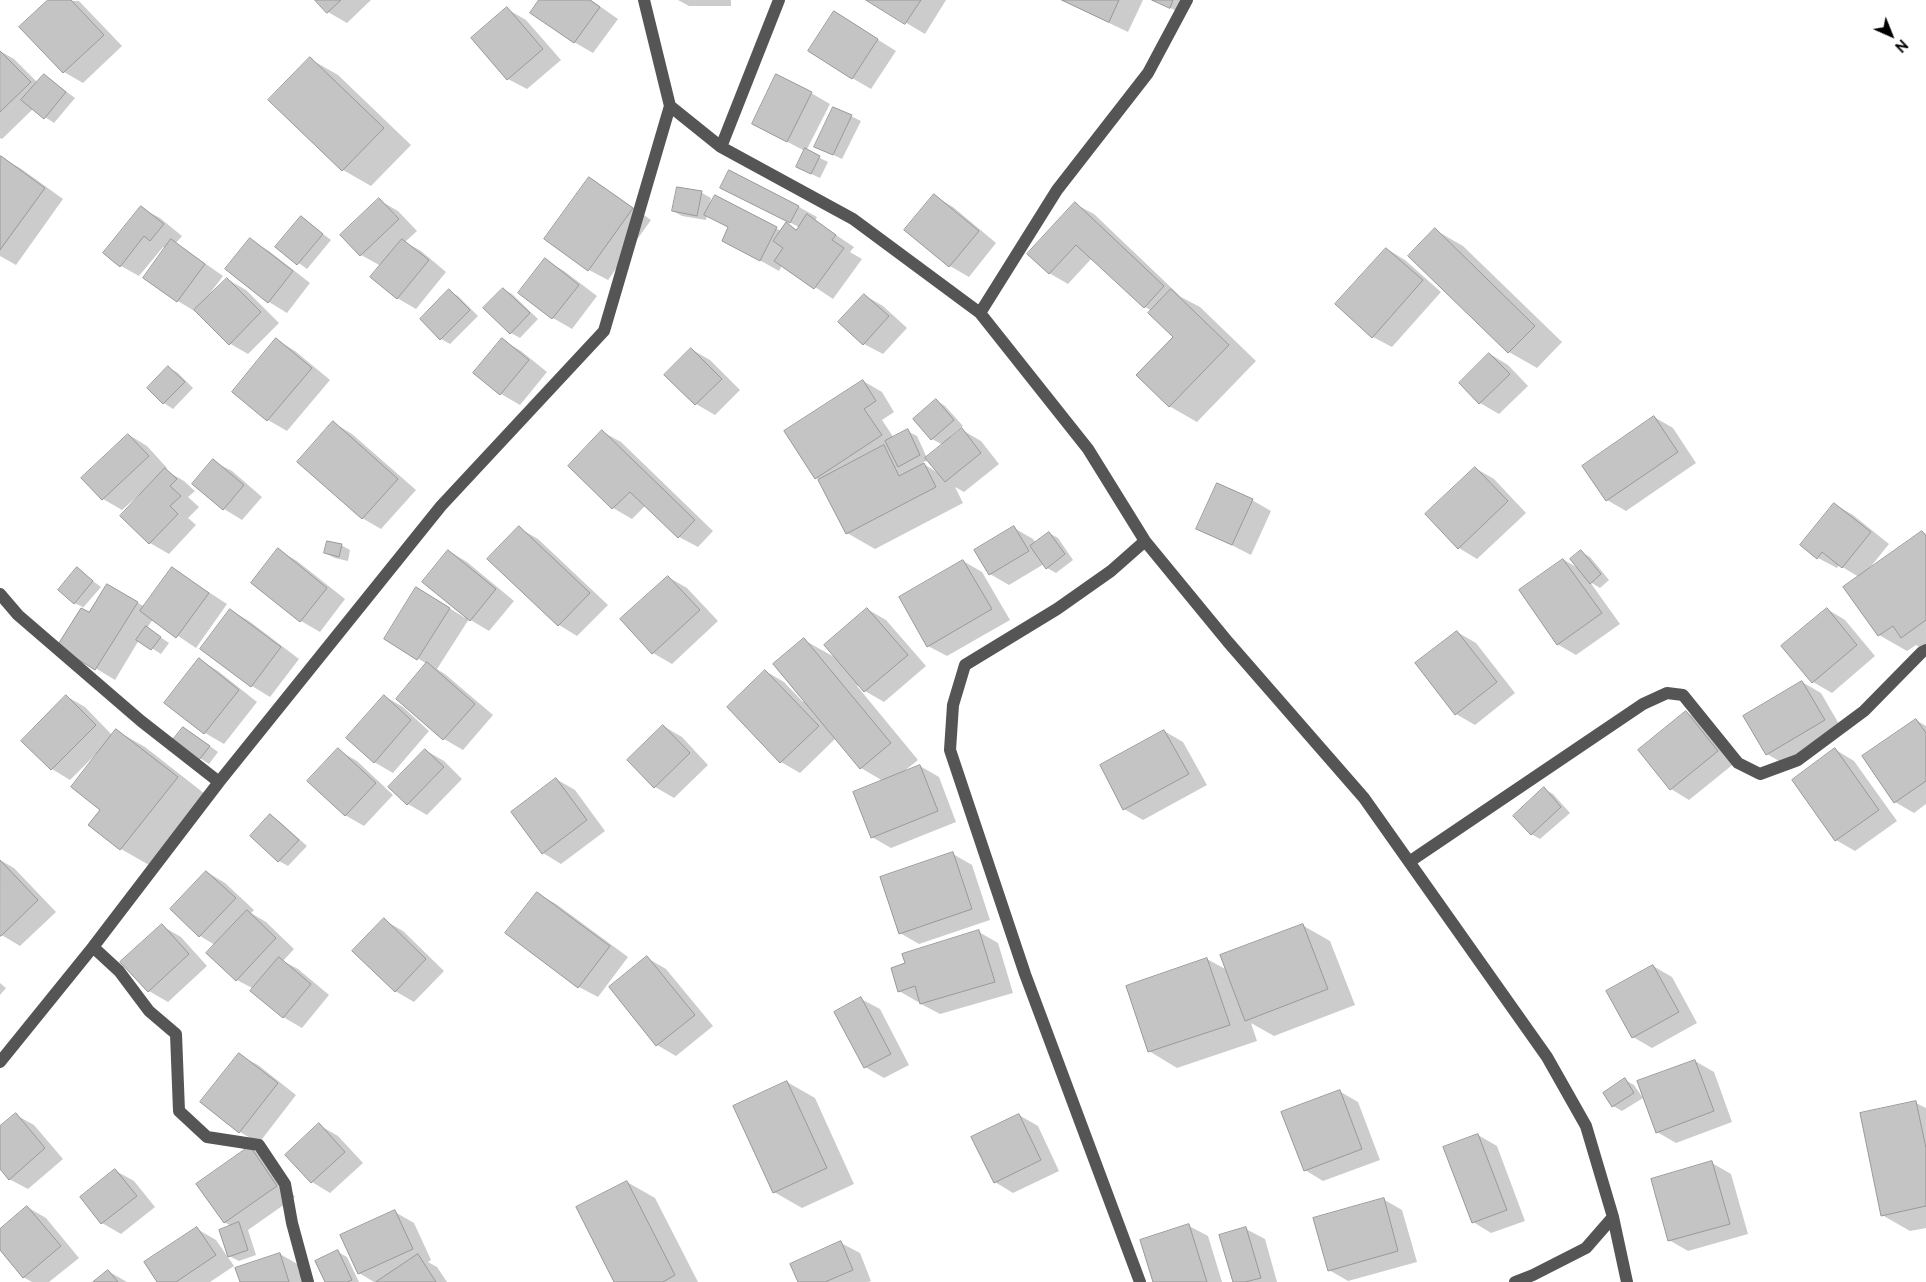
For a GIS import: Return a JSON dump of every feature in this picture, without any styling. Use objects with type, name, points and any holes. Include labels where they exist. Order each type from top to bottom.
[{"type":"street","points":[[0,1062],[93,947],[220,782],[441,506],[604,331],[670,106],[644,0]]},
{"type":"street","points":[[721,146],[778,0]]},
{"type":"street","points":[[980,313],[1057,190],[1148,74],[1187,0]]},
{"type":"street","points":[[670,106],[721,146],[853,219],[980,313],[1088,450],[1145,541],[1228,642],[1364,798],[1548,1057],[1586,1126],[1612,1217],[1627,1282]]},
{"type":"street","points":[[1140,1282],[1025,974],[950,750],[953,705],[965,665],[1057,609],[1112,571],[1145,541]]},
{"type":"street","points":[[0,594],[18,615],[127,709],[220,782]]},
{"type":"street","points":[[1409,862],[1643,704],[1667,693],[1683,696],[1738,763],[1760,774],[1798,760],[1864,711],[1926,650]]},
{"type":"street","points":[[93,947],[119,971],[149,1011],[176,1034],[179,1111],[207,1137],[259,1145],[285,1184],[292,1223],[308,1282]]},
{"type":"street","points":[[1515,1282],[1586,1248],[1612,1217]]},
{"type":"building","points":[[48,0],[71,0],[104,35],[63,73],[19,27]]},
{"type":"building","points":[[315,0],[341,0],[327,13]]},
{"type":"building","points":[[539,0],[590,0],[600,7],[574,43],[530,13]]},
{"type":"building","points":[[866,0],[921,0],[905,24]]},
{"type":"building","points":[[1062,0],[1119,0],[1109,22]]},
{"type":"building","points":[[1152,0],[1173,0],[1170,8]]},
{"type":"building","points":[[507,7],[543,49],[507,80],[471,38]]},
{"type":"building","points":[[834,11],[878,39],[852,79],[808,51]]},
{"type":"building","points":[[0,51],[31,82],[0,112]]},
{"type":"building","points":[[310,57],[384,128],[342,171],[268,100]]},
{"type":"building","points":[[44,74],[66,92],[44,119],[21,100]]},
{"type":"building","points":[[776,74],[812,92],[787,142],[752,124]]},
{"type":"building","points":[[833,107],[852,115],[833,155],[814,147]]},
{"type":"building","points":[[805,148],[820,156],[811,174],[796,167]]},
{"type":"building","points":[[1,156],[45,188],[0,250],[0,158]]},
{"type":"building","points":[[729,170],[799,206],[790,223],[720,188]]},
{"type":"building","points":[[589,177],[633,208],[588,271],[544,239]]},
{"type":"building","points":[[677,187],[702,191],[697,216],[672,211]]},
{"type":"building","points":[[934,194],[979,231],[949,267],[904,230]]},
{"type":"building","points":[[715,195],[777,227],[760,261],[722,241],[728,227],[704,215]]},
{"type":"building","points":[[379,198],[399,219],[360,256],[340,235]]},
{"type":"building","points":[[1075,202],[1164,286],[1144,308],[1076,245],[1049,274],[1027,254]]},
{"type":"building","points":[[141,206],[164,224],[150,241],[144,236],[120,267],[103,253]]},
{"type":"building","points":[[807,214],[836,235],[832,240],[844,248],[814,289],[774,261],[783,248],[773,241],[786,222],[796,230]]},
{"type":"building","points":[[301,216],[323,234],[297,265],[275,247]]},
{"type":"building","points":[[1435,228],[1535,326],[1508,353],[1408,256]]},
{"type":"building","points":[[250,238],[293,271],[268,303],[225,269]]},
{"type":"building","points":[[171,239],[205,264],[177,302],[143,278]]},
{"type":"building","points":[[402,239],[429,260],[397,299],[370,277]]},
{"type":"building","points":[[1386,248],[1423,280],[1372,338],[1335,304]]},
{"type":"building","points":[[545,258],[579,285],[552,319],[518,293]]},
{"type":"building","points":[[227,278],[261,312],[229,345],[194,310]]},
{"type":"building","points":[[503,288],[530,313],[510,334],[483,308]]},
{"type":"building","points":[[449,289],[470,310],[440,340],[420,319]]},
{"type":"building","points":[[1171,289],[1229,345],[1169,407],[1136,375],[1173,337],[1148,313]]},
{"type":"building","points":[[864,294],[889,316],[863,345],[838,322]]},
{"type":"building","points":[[276,338],[312,368],[267,421],[232,392]]},
{"type":"building","points":[[502,338],[529,360],[500,395],[473,373]]},
{"type":"building","points":[[691,348],[722,379],[695,405],[664,375]]},
{"type":"building","points":[[1489,353],[1510,374],[1479,404],[1459,383]]},
{"type":"building","points":[[168,366],[185,382],[163,404],[147,388]]},
{"type":"building","points":[[863,380],[876,401],[864,409],[882,435],[815,479],[784,431]]},
{"type":"building","points":[[936,399],[954,420],[931,440],[913,419]]},
{"type":"building","points":[[1654,416],[1678,452],[1606,501],[1582,466]]},
{"type":"building","points":[[333,421],[398,479],[362,519],[297,462]]},
{"type":"building","points":[[962,428],[981,453],[945,482],[925,458]]},
{"type":"building","points":[[908,429],[920,455],[898,467],[885,441]]},
{"type":"building","points":[[602,430],[695,520],[678,538],[630,492],[612,509],[568,466]]},
{"type":"building","points":[[128,434],[149,456],[102,500],[81,478]]},
{"type":"building","points":[[884,445],[899,476],[924,463],[936,487],[846,534],[818,480]]},
{"type":"building","points":[[213,459],[244,485],[223,510],[192,484]]},
{"type":"building","points":[[1475,467],[1508,501],[1458,549],[1425,514]]},
{"type":"building","points":[[165,468],[177,479],[170,486],[181,496],[170,506],[178,514],[149,544],[120,516]]},
{"type":"building","points":[[1217,483],[1253,499],[1232,545],[1196,529]]},
{"type":"building","points":[[1834,503],[1871,532],[1842,568],[1822,552],[1817,559],[1800,545]]},
{"type":"building","points":[[519,526],[590,593],[558,626],[487,559]]},
{"type":"building","points":[[1014,526],[1029,551],[989,575],[974,550]]},
{"type":"building","points":[[1922,531],[1926,536],[1926,620],[1901,638],[1893,626],[1878,636],[1843,587]]},
{"type":"building","points":[[1049,532],[1065,554],[1046,569],[1030,546]]},
{"type":"building","points":[[327,541],[342,544],[339,557],[324,553]]},
{"type":"building","points":[[278,548],[327,588],[300,622],[251,583]]},
{"type":"building","points":[[448,550],[496,589],[470,621],[422,582]]},
{"type":"building","points":[[1581,550],[1601,574],[1590,584],[1570,559]]},
{"type":"building","points":[[1563,559],[1602,613],[1557,645],[1519,590]]},
{"type":"building","points":[[963,560],[992,609],[927,647],[899,597]]},
{"type":"building","points":[[77,567],[93,581],[74,604],[58,590]]},
{"type":"building","points":[[172,567],[209,593],[176,638],[140,611]]},
{"type":"building","points":[[668,576],[700,610],[652,654],[620,619]]},
{"type":"building","points":[[107,584],[138,602],[95,670],[57,646],[81,608],[89,612]]},
{"type":"building","points":[[416,587],[450,608],[417,660],[384,639]]},
{"type":"building","points":[[867,608],[908,655],[864,692],[824,645]]},
{"type":"building","points":[[1827,608],[1857,645],[1812,683],[1781,646]]},
{"type":"building","points":[[230,609],[281,647],[251,687],[200,649]]},
{"type":"building","points":[[146,626],[161,637],[151,650],[136,640]]},
{"type":"building","points":[[1457,631],[1497,682],[1455,715],[1415,663]]},
{"type":"building","points":[[804,638],[891,743],[860,769],[773,664]]},
{"type":"building","points":[[199,658],[239,690],[204,734],[164,703]]},
{"type":"building","points":[[427,662],[475,704],[443,740],[396,699]]},
{"type":"building","points":[[765,670],[819,726],[780,763],[727,707]]},
{"type":"building","points":[[1802,681],[1825,720],[1766,755],[1743,716]]},
{"type":"building","points":[[66,695],[96,725],[51,770],[21,741]]},
{"type":"building","points":[[384,695],[411,720],[374,763],[346,738]]},
{"type":"building","points":[[1686,711],[1718,751],[1670,790],[1638,750]]},
{"type":"building","points":[[1916,719],[1926,733],[1926,781],[1894,803],[1862,756]]},
{"type":"building","points":[[663,725],[690,753],[654,788],[627,760]]},
{"type":"building","points":[[183,727],[210,746],[199,760],[172,741]]},
{"type":"building","points":[[116,729],[178,777],[120,850],[88,825],[100,810],[71,787]]},
{"type":"building","points":[[1164,730],[1189,774],[1123,810],[1100,765]]},
{"type":"building","points":[[338,748],[376,783],[345,816],[307,781]]},
{"type":"building","points":[[1835,748],[1879,810],[1835,841],[1792,780]]},
{"type":"building","points":[[425,749],[444,767],[407,805],[388,787]]},
{"type":"building","points":[[920,765],[938,811],[871,838],[853,792]]},
{"type":"building","points":[[556,778],[587,820],[542,854],[511,812]]},
{"type":"building","points":[[1544,787],[1561,807],[1531,835],[1513,816]]},
{"type":"building","points":[[270,814],[299,840],[278,862],[250,836]]},
{"type":"building","points":[[953,852],[972,909],[899,934],[880,877]]},
{"type":"building","points":[[0,860],[38,900],[1,936],[0,936]]},
{"type":"building","points":[[206,871],[236,898],[199,937],[170,909]]},
{"type":"building","points":[[537,892],[610,946],[578,988],[505,933]]},
{"type":"building","points":[[247,910],[276,938],[236,981],[206,953]]},
{"type":"building","points":[[384,918],[426,959],[395,992],[352,951]]},
{"type":"building","points":[[162,924],[189,954],[148,992],[120,962]]},
{"type":"building","points":[[1303,924],[1328,989],[1245,1021],[1220,955]]},
{"type":"building","points":[[979,930],[995,982],[920,1004],[915,986],[898,992],[891,968],[905,963],[902,954]]},
{"type":"building","points":[[647,956],[695,1015],[656,1046],[609,987]]},
{"type":"building","points":[[279,957],[311,984],[283,1018],[250,991]]},
{"type":"building","points":[[1207,958],[1230,1025],[1148,1052],[1126,986]]},
{"type":"building","points":[[1653,965],[1679,1012],[1632,1038],[1606,991]]},
{"type":"building","points":[[861,997],[891,1054],[864,1068],[834,1012]]},
{"type":"building","points":[[239,1053],[278,1083],[239,1133],[200,1102]]},
{"type":"building","points":[[1695,1060],[1714,1111],[1656,1133],[1637,1081]]},
{"type":"building","points":[[1625,1078],[1634,1093],[1612,1107],[1603,1093]]},
{"type":"building","points":[[787,1081],[827,1168],[773,1193],[733,1106]]},
{"type":"building","points":[[1340,1090],[1362,1149],[1304,1171],[1281,1112]]},
{"type":"building","points":[[1916,1101],[1926,1148],[1926,1206],[1881,1216],[1860,1113]]},
{"type":"building","points":[[16,1113],[45,1148],[9,1180],[0,1169],[0,1126]]},
{"type":"building","points":[[1019,1114],[1041,1160],[994,1183],[971,1137]]},
{"type":"building","points":[[319,1123],[345,1152],[311,1183],[285,1155]]},
{"type":"building","points":[[1478,1134],[1507,1210],[1472,1223],[1443,1147]]},
{"type":"building","points":[[250,1146],[277,1186],[224,1223],[196,1184]]},
{"type":"building","points":[[1712,1161],[1730,1224],[1668,1241],[1651,1179]]},
{"type":"building","points":[[115,1169],[137,1196],[101,1224],[80,1197]]},
{"type":"building","points":[[627,1181],[675,1275],[663,1282],[614,1282],[576,1207]]},
{"type":"building","points":[[1384,1198],[1398,1251],[1328,1271],[1313,1218]]},
{"type":"building","points":[[27,1206],[61,1246],[23,1278],[0,1250],[0,1229]]},
{"type":"building","points":[[395,1210],[413,1249],[358,1274],[340,1235]]},
{"type":"building","points":[[239,1222],[248,1250],[228,1257],[219,1230]]},
{"type":"building","points":[[1189,1224],[1207,1282],[1153,1282],[1140,1240]]},
{"type":"building","points":[[197,1227],[216,1255],[176,1282],[157,1282],[144,1262]]},
{"type":"building","points":[[1246,1227],[1261,1278],[1245,1282],[1233,1282],[1219,1235]]},
{"type":"building","points":[[841,1241],[853,1270],[825,1282],[798,1282],[790,1264]]},
{"type":"building","points":[[338,1250],[352,1280],[347,1282],[325,1282],[315,1261]]},
{"type":"building","points":[[280,1253],[289,1282],[240,1282],[235,1268]]},
{"type":"building","points":[[418,1254],[436,1282],[376,1282]]},
{"type":"building","points":[[108,1270],[118,1282],[93,1282]]}]
